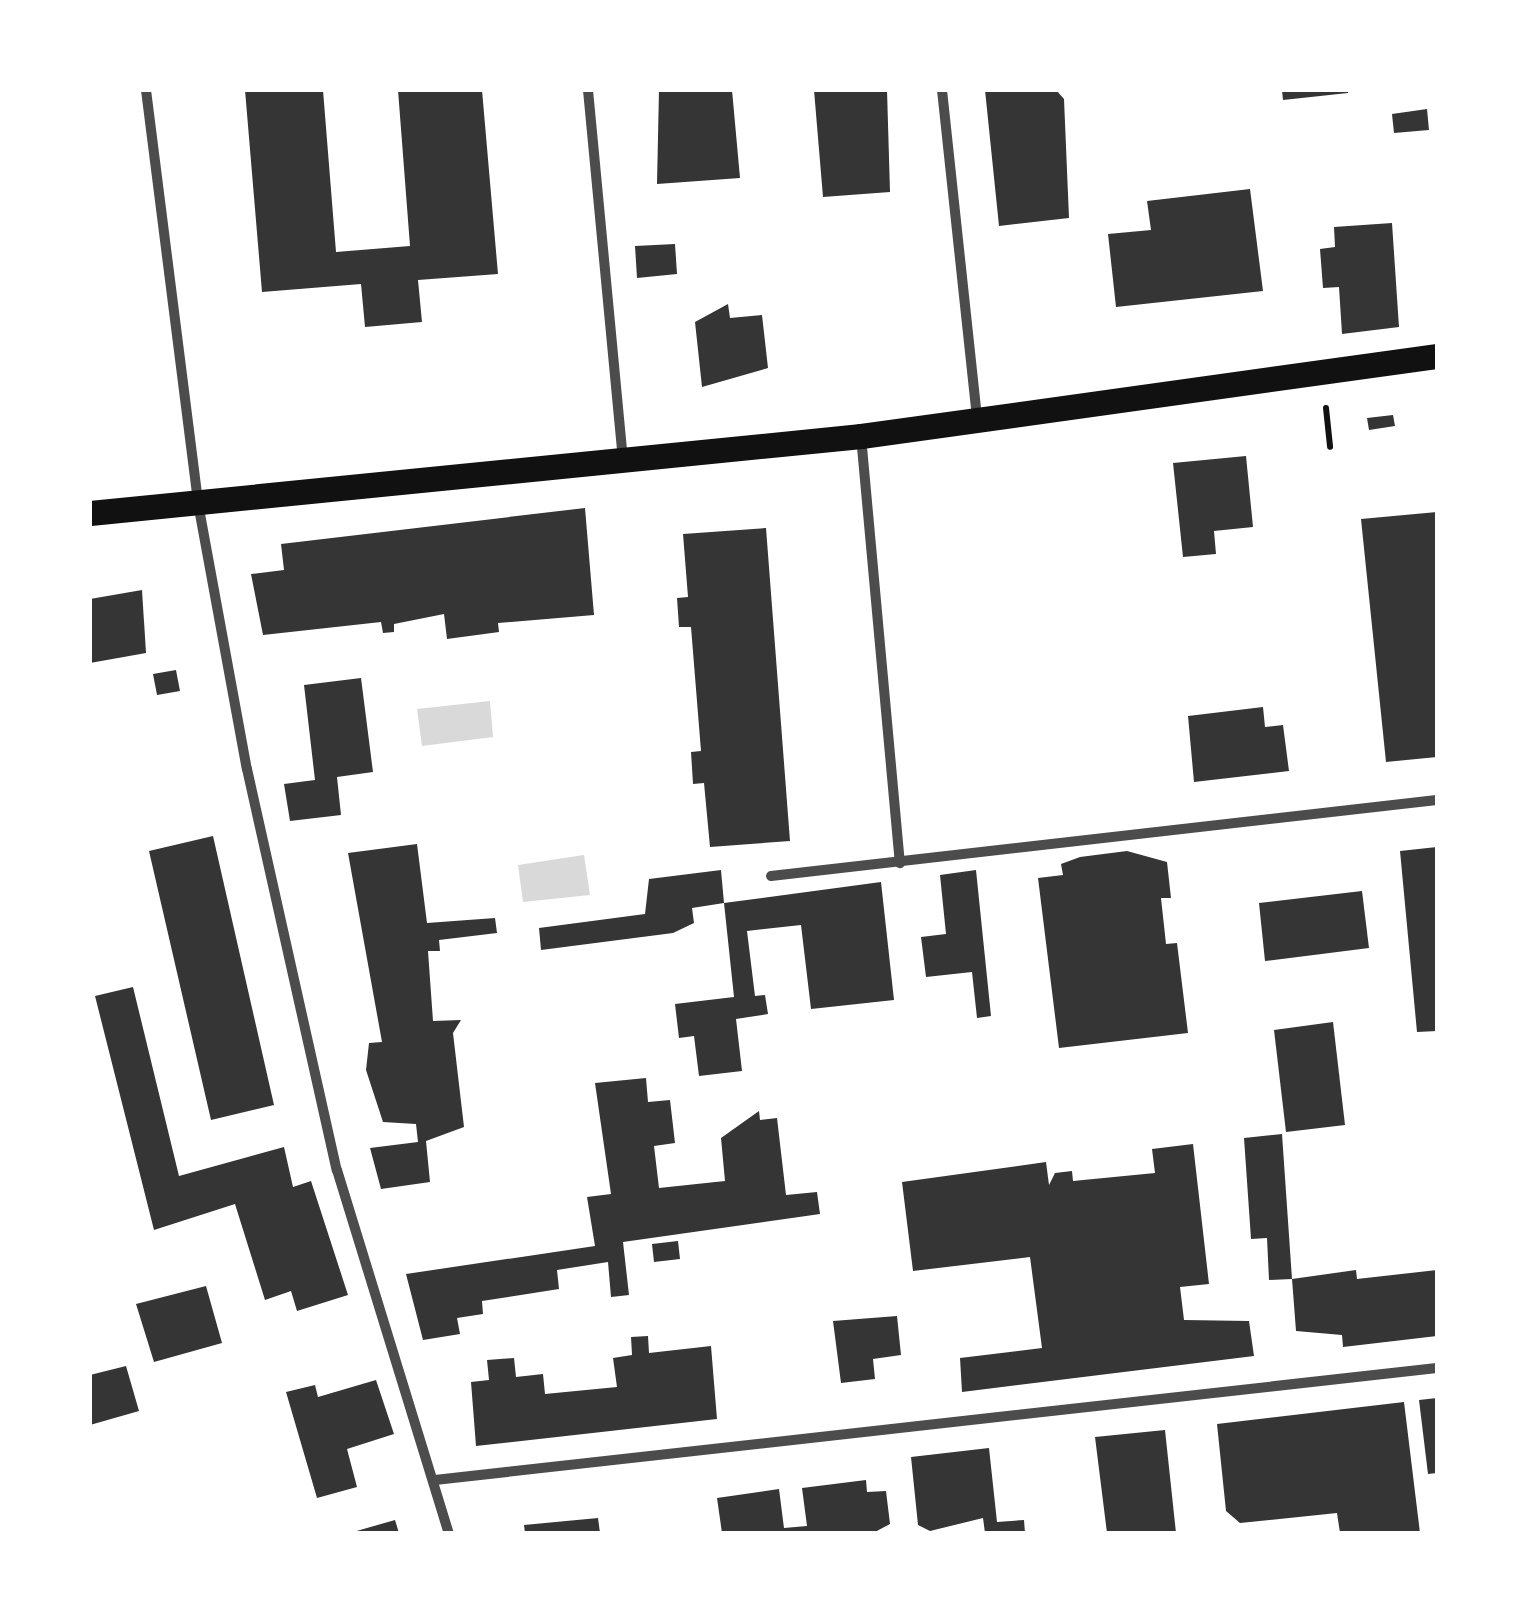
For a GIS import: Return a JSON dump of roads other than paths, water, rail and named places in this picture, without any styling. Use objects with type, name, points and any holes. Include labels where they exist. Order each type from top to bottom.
[{"type":"main road","points":[[90,513],[862,436],[1437,356]]},
{"type":"street","points":[[146,90],[198,503],[337,1170],[449,1533]]},
{"type":"street","points":[[588,90],[623,461]]},
{"type":"street","points":[[942,90],[978,421]]},
{"type":"street","points":[[862,436],[900,863]]},
{"type":"street","points":[[771,876],[1437,800]]},
{"type":"street","points":[[435,1480],[1437,1368]]}]
